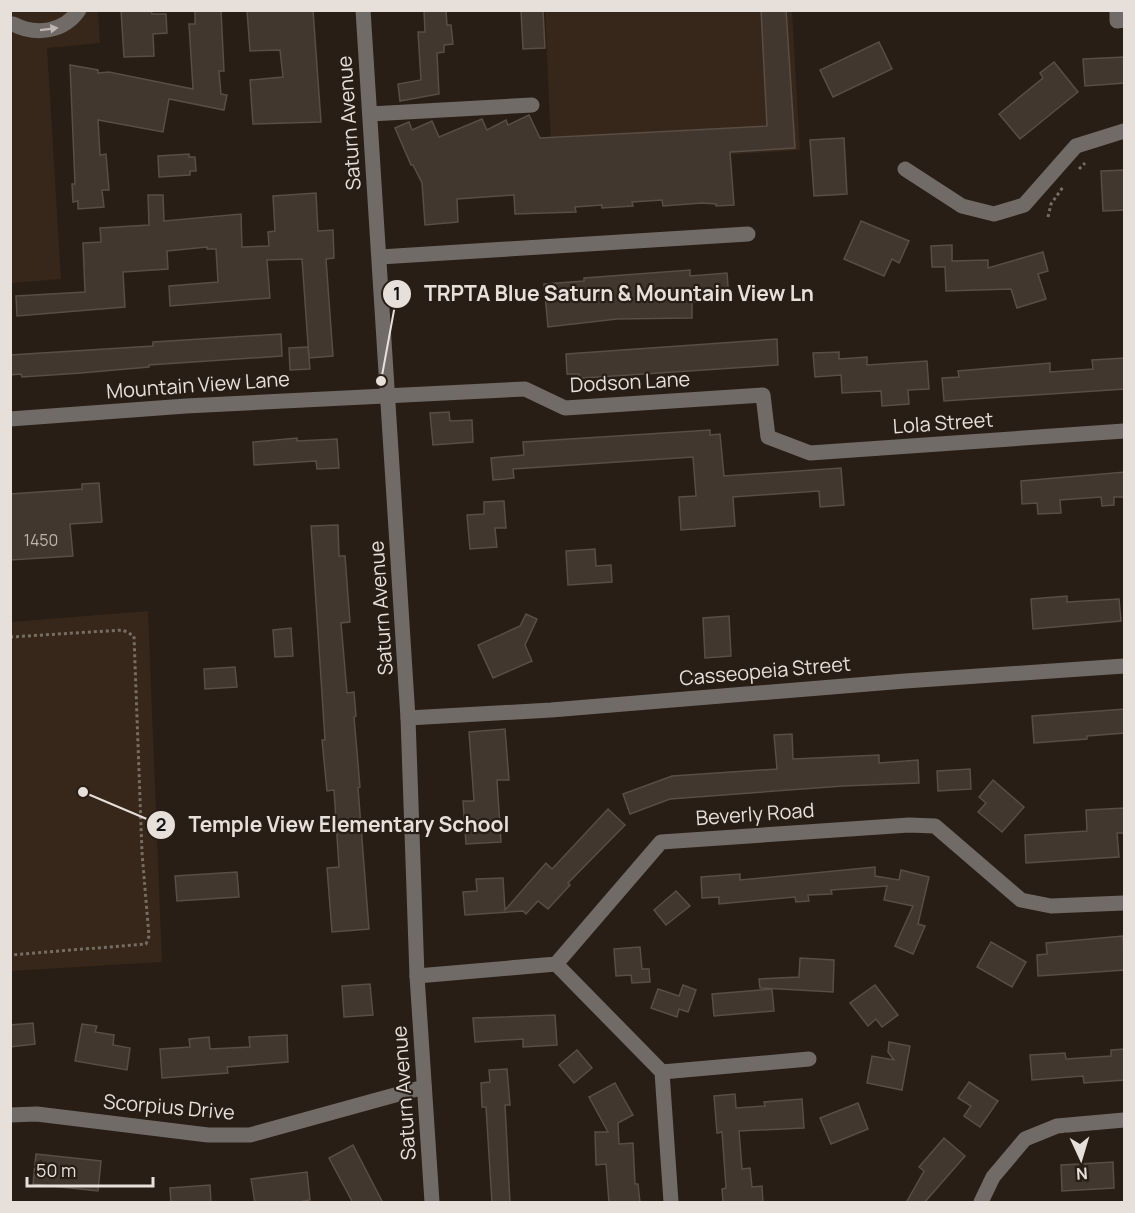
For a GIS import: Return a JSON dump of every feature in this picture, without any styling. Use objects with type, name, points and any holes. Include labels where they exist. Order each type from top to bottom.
[{"type":"street","points":[[13,24],[32,30],[55,28],[71,21],[79,10]]},
{"type":"street","name":"Saturn Avenue","points":[[363,10],[408,718],[417,976],[432,1203]]},
{"type":"street","points":[[1117,10],[1117,21],[1125,20]]},
{"type":"street","points":[[370,114],[532,105]]},
{"type":"street","points":[[905,169],[962,206],[994,214],[1024,206],[1076,146],[1125,131]]},
{"type":"street","points":[[380,257],[748,234]]},
{"type":"street","name":"Dodson Lane","points":[[389,395],[525,389],[565,408],[763,395],[768,437]]},
{"type":"street","name":"Mountain View Lane","points":[[10,419],[186,406],[389,395]]},
{"type":"street","name":"Lola Street","points":[[768,437],[810,453],[1125,431]]},
{"type":"street","name":"Casseopeia Street","points":[[408,718],[551,710],[905,681],[1125,666]]},
{"type":"street","name":"Beverly Road","points":[[556,964],[661,842],[909,825],[935,826],[1021,900],[1052,906],[1125,903]]},
{"type":"street","points":[[417,976],[556,964],[662,1071],[671,1203]]},
{"type":"street","points":[[662,1071],[809,1059]]},
{"type":"street","name":"Scorpius Drive","points":[[10,1115],[37,1114],[208,1135],[250,1135],[424,1087]]},
{"type":"street","points":[[981,1203],[993,1177],[1025,1139],[1057,1126],[1125,1120]]},
{"type":"path","points":[[1077,171],[1085,163]]},
{"type":"path","points":[[1048,217],[1051,204],[1069,179]]},
{"type":"path","points":[[10,637],[123,630],[134,636],[142,853],[149,936],[146,944],[10,955]]},
{"type":"shaded area","points":[[11,11],[98,11],[100,43],[47,48],[61,279],[11,283]]},
{"type":"shaded area","points":[[545,11],[792,11],[800,150],[552,166]]},
{"type":"shaded area","points":[[148,611],[162,962],[11,971],[11,622]]},
{"type":"building","points":[[121,10],[151,10],[152,14],[166,14],[167,33],[153,34],[154,56],[124,57]]},
{"type":"building","points":[[195,10],[221,10],[224,71],[219,71],[221,94],[227,95],[224,110],[169,99],[163,132],[98,120],[100,155],[106,154],[109,190],[102,190],[104,207],[78,209],[78,201],[73,202],[72,184],[75,184],[70,65],[98,70],[98,73],[109,72],[193,89],[189,24],[195,24]]},
{"type":"building","points":[[247,10],[313,10],[321,122],[253,124],[250,80],[283,77],[280,50],[250,51]]},
{"type":"building","points":[[424,10],[446,10],[447,25],[451,25],[453,44],[444,45],[444,52],[437,53],[439,94],[400,101],[398,84],[421,80],[418,32],[425,32]]},
{"type":"building","points":[[521,10],[543,10],[545,48],[523,49]]},
{"type":"building","points":[[761,10],[786,10],[795,148],[730,152],[734,205],[716,206],[716,204],[702,203],[663,206],[662,200],[632,202],[633,206],[575,207],[576,212],[515,214],[514,195],[457,199],[458,222],[425,225],[422,183],[411,165],[395,128],[409,122],[412,130],[432,121],[439,137],[482,119],[487,130],[506,120],[508,125],[529,115],[540,138],[767,126]]},
{"type":"building","points":[[879,42],[892,69],[833,97],[820,70]]},
{"type":"building","points":[[1125,57],[1125,83],[1085,86],[1083,59]]},
{"type":"building","points":[[1054,62],[1078,92],[1020,139],[999,114],[1043,78],[1040,73]]},
{"type":"building","points":[[844,138],[847,194],[814,196],[810,140]]},
{"type":"building","points":[[189,154],[189,157],[195,157],[196,171],[190,171],[190,175],[159,177],[158,156]]},
{"type":"building","points":[[1125,170],[1125,210],[1103,211],[1101,171]]},
{"type":"building","points":[[316,193],[318,231],[333,230],[334,258],[326,259],[333,356],[309,358],[302,259],[267,260],[270,298],[170,306],[169,286],[218,282],[216,249],[207,249],[207,247],[167,251],[168,269],[123,272],[125,307],[17,316],[16,296],[85,292],[83,243],[101,242],[100,228],[149,225],[148,195],[163,195],[164,221],[241,214],[242,247],[269,246],[268,232],[275,231],[273,196]]},
{"type":"building","points":[[861,221],[909,241],[899,263],[892,259],[884,276],[844,259]]},
{"type":"building","points":[[952,245],[952,261],[988,260],[988,268],[1043,252],[1048,271],[1038,274],[1046,299],[1017,308],[1011,289],[946,291],[945,267],[932,267],[931,246]]},
{"type":"building","points":[[690,270],[690,276],[727,273],[729,299],[692,302],[692,318],[617,319],[548,327],[544,284],[584,281],[584,278]]},
{"type":"building","points":[[281,334],[282,356],[149,365],[149,367],[81,373],[22,377],[21,374],[10,375],[10,355],[153,346],[153,342]]},
{"type":"building","points":[[777,339],[778,365],[579,378],[579,374],[567,374],[566,354]]},
{"type":"building","points":[[308,347],[310,369],[290,370],[289,348]]},
{"type":"building","points":[[839,352],[839,359],[867,357],[867,365],[927,361],[929,389],[908,390],[909,404],[882,406],[881,391],[842,393],[841,375],[815,377],[813,353]]},
{"type":"building","points":[[1125,358],[1125,389],[944,401],[942,378],[959,377],[958,371],[1050,363],[1050,372],[1093,369],[1092,360]]},
{"type":"building","points":[[449,412],[450,421],[472,420],[473,442],[433,445],[430,413]]},
{"type":"building","points":[[710,430],[710,435],[720,434],[724,476],[841,468],[844,505],[820,507],[819,491],[733,497],[735,526],[681,530],[679,497],[696,496],[693,457],[513,469],[514,478],[493,480],[491,458],[524,455],[523,442]]},
{"type":"building","points":[[297,438],[297,441],[337,439],[339,468],[317,469],[316,461],[254,465],[253,442]]},
{"type":"building","points":[[1125,472],[1125,497],[1114,497],[1114,505],[1102,506],[1101,497],[1060,500],[1061,513],[1038,514],[1037,503],[1022,504],[1021,481]]},
{"type":"building","points":[[99,483],[102,522],[70,524],[73,556],[10,560],[10,494],[82,489],[82,484]]},
{"type":"building","points":[[504,501],[506,528],[495,528],[497,547],[470,549],[467,515],[484,514],[484,502]]},
{"type":"building","points":[[338,525],[339,556],[345,556],[350,622],[341,623],[347,693],[354,692],[360,787],[358,788],[369,929],[332,932],[327,868],[339,867],[334,790],[327,791],[322,740],[325,740],[311,526]]},
{"type":"building","points":[[595,549],[596,566],[611,565],[612,582],[568,585],[566,551]]},
{"type":"building","points":[[1067,596],[1067,602],[1119,599],[1121,621],[1033,629],[1031,599]]},
{"type":"building","points":[[526,614],[537,619],[525,645],[532,661],[493,678],[478,645],[520,626]]},
{"type":"building","points":[[729,616],[731,656],[705,658],[703,618]]},
{"type":"building","points":[[291,628],[293,656],[275,657],[273,630]]},
{"type":"building","points":[[235,667],[237,687],[205,689],[204,669]]},
{"type":"building","points":[[1125,709],[1125,733],[1087,736],[1087,739],[1034,743],[1032,716]]},
{"type":"building","points":[[505,729],[509,780],[497,780],[501,842],[466,844],[463,801],[474,801],[469,732]]},
{"type":"building","points":[[792,734],[793,759],[879,755],[879,763],[918,760],[919,783],[843,786],[670,799],[630,814],[623,794],[672,776],[777,769],[774,735]]},
{"type":"building","points":[[970,769],[971,789],[938,791],[937,771]]},
{"type":"building","points":[[993,780],[1024,807],[1002,832],[978,812],[986,803],[979,797]]},
{"type":"building","points":[[1125,808],[1125,833],[1117,833],[1119,857],[1026,863],[1025,835],[1087,831],[1086,810]]},
{"type":"building","points":[[608,809],[625,825],[568,883],[570,885],[548,909],[538,901],[526,914],[523,911],[465,915],[463,892],[477,891],[476,879],[503,878],[505,910],[546,863],[552,869]]},
{"type":"building","points":[[875,867],[875,876],[899,880],[901,870],[929,877],[918,924],[925,926],[913,954],[895,946],[913,906],[884,900],[887,886],[831,890],[832,894],[808,895],[809,901],[796,902],[795,897],[719,904],[719,897],[702,898],[701,877],[740,874],[740,880]]},
{"type":"building","points":[[237,872],[239,897],[177,901],[175,876]]},
{"type":"building","points":[[676,891],[690,906],[666,925],[654,910]]},
{"type":"building","points":[[1123,936],[1125,970],[1038,976],[1037,955],[1047,954],[1046,943]]},
{"type":"building","points":[[991,942],[1026,962],[1012,987],[977,967]]},
{"type":"building","points":[[640,947],[642,969],[649,969],[650,982],[632,983],[631,975],[616,976],[614,949]]},
{"type":"building","points":[[800,958],[834,960],[833,992],[760,988],[759,979],[799,977]]},
{"type":"building","points":[[370,984],[373,1015],[344,1017],[342,986]]},
{"type":"building","points":[[683,985],[696,990],[688,1012],[679,1009],[677,1017],[651,1008],[658,989],[679,996]]},
{"type":"building","points":[[875,985],[898,1015],[882,1027],[876,1019],[868,1026],[850,1003]]},
{"type":"building","points":[[772,989],[774,1011],[714,1016],[712,994]]},
{"type":"building","points":[[555,1015],[557,1045],[523,1047],[523,1039],[475,1042],[473,1018]]},
{"type":"building","points":[[33,1023],[35,1044],[10,1047],[10,1025]]},
{"type":"building","points":[[82,1024],[97,1026],[95,1032],[114,1035],[113,1045],[130,1048],[127,1070],[75,1061]]},
{"type":"building","points":[[287,1035],[288,1062],[227,1067],[228,1073],[162,1078],[160,1049],[190,1047],[189,1039],[209,1037],[210,1049],[250,1047],[249,1037]]},
{"type":"building","points":[[889,1042],[910,1046],[902,1090],[867,1083],[872,1056],[894,1060],[888,1052]]},
{"type":"building","points":[[1125,1049],[1125,1080],[1084,1083],[1083,1076],[1032,1080],[1030,1055],[1065,1053],[1066,1059],[1111,1056],[1111,1050]]},
{"type":"building","points":[[577,1050],[592,1068],[574,1083],[559,1065]]},
{"type":"building","points":[[507,1069],[510,1105],[505,1105],[510,1203],[492,1203],[486,1107],[482,1107],[481,1083],[490,1082],[489,1070]]},
{"type":"building","points":[[969,1082],[998,1101],[980,1127],[964,1116],[971,1106],[958,1098]]},
{"type":"building","points":[[615,1083],[633,1115],[618,1123],[619,1144],[633,1143],[635,1184],[638,1184],[640,1203],[609,1203],[606,1164],[596,1165],[595,1132],[608,1132],[589,1097]]},
{"type":"building","points":[[735,1094],[736,1108],[765,1106],[764,1102],[802,1099],[804,1128],[739,1131],[742,1169],[750,1168],[752,1187],[762,1186],[763,1203],[723,1203],[722,1189],[726,1188],[722,1132],[717,1133],[714,1096]]},
{"type":"building","points":[[858,1103],[868,1129],[831,1144],[820,1118]]},
{"type":"building","points":[[944,1138],[965,1156],[924,1203],[906,1203],[924,1171],[919,1167]]},
{"type":"building","points":[[353,1145],[383,1203],[353,1203],[329,1158]]},
{"type":"building","points":[[36,1154],[101,1161],[98,1191],[33,1184]]},
{"type":"building","points":[[1113,1162],[1114,1188],[1062,1191],[1061,1165]]},
{"type":"building","points":[[307,1172],[310,1200],[293,1203],[255,1203],[251,1179]]},
{"type":"building","points":[[210,1185],[211,1203],[171,1203],[170,1188]]},
{"type":"place","name":"TRPTA Blue Saturn & Mountain View Ln","points":[[381,381]]},
{"type":"place","name":"Temple View Elementary School","points":[[83,792]]}]
